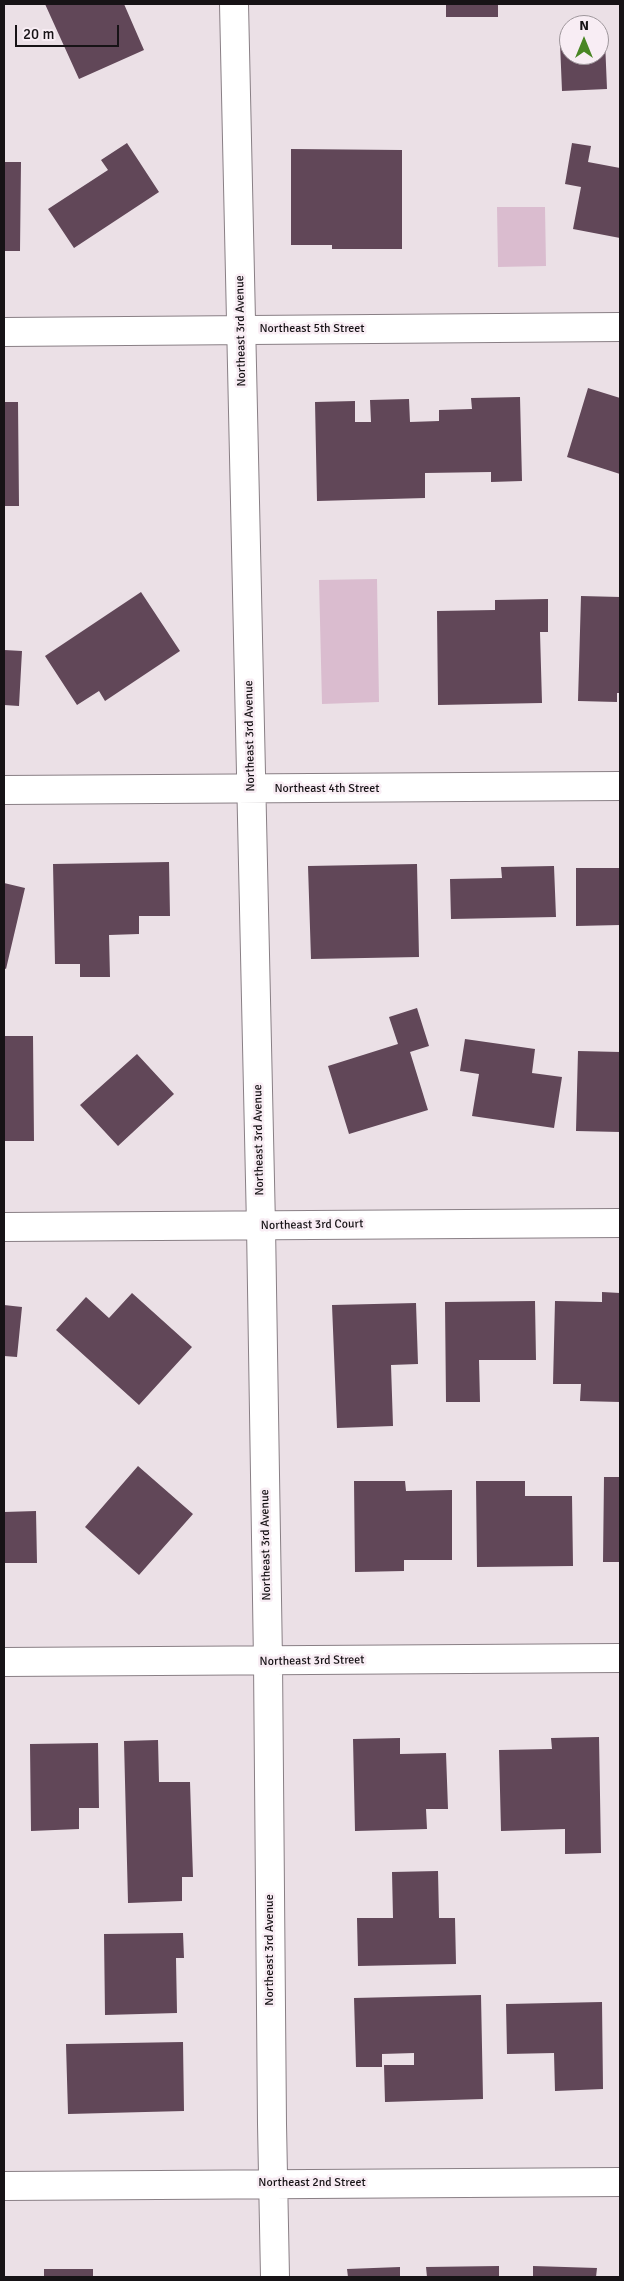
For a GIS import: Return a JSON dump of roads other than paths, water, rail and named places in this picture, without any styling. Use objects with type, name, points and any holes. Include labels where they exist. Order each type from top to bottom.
[{"type":"street","name":"Northeast 3rd Avenue","points":[[234,4],[261,1226],[275,2277]]},
{"type":"street","name":"Northeast 5th Street","points":[[4,332],[620,327]]},
{"type":"street","name":"Northeast 4th Street","points":[[4,790],[251,790],[620,786]]},
{"type":"street","name":"Northeast 3rd Court","points":[[4,1227],[620,1222]]},
{"type":"street","name":"Northeast 3rd Street","points":[[4,1662],[620,1658]]},
{"type":"street","name":"Northeast 2nd Street","points":[[4,2186],[620,2182]]}]
